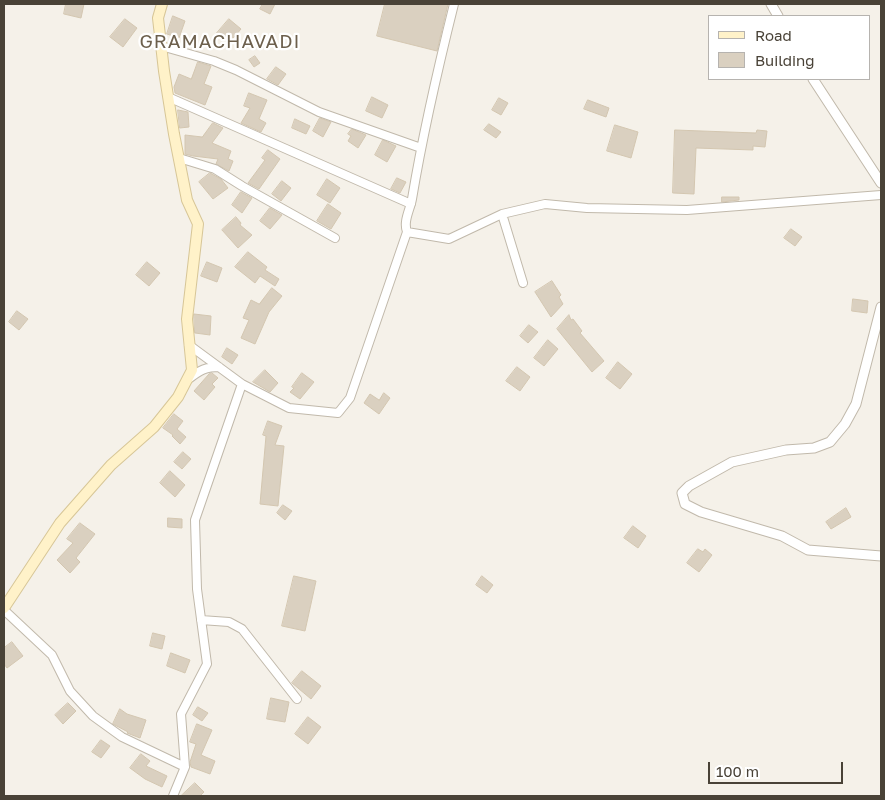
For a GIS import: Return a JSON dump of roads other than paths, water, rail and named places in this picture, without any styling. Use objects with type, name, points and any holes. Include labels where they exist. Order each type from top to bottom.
[{"type":"main road","points":[[4,609],[60,523],[111,465],[154,427],[178,397],[192,370],[187,319],[198,224],[187,200],[168,97],[158,18],[162,4]]},
{"type":"street","points":[[189,345],[242,384],[288,408],[338,413],[350,398],[406,232],[405,226],[421,148],[454,4]]},
{"type":"street","points":[[161,46],[214,61],[236,70],[319,112],[421,148]]},
{"type":"street","points":[[814,80],[881,182]]},
{"type":"street","points":[[168,97],[411,204]]},
{"type":"street","points":[[179,158],[215,169],[335,238]]},
{"type":"street","points":[[406,232],[449,239],[502,214],[545,204],[587,208],[687,210],[881,195]]},
{"type":"street","points":[[502,214],[523,283]]},
{"type":"street","points":[[881,307],[856,404],[845,424],[830,442],[814,448],[786,450],[732,462],[689,486],[682,493],[685,504],[701,512],[782,536],[808,550],[881,556]]},
{"type":"street","points":[[186,381],[201,369],[219,367]]},
{"type":"street","points":[[173,796],[185,767],[181,714],[207,664],[197,590],[195,520],[242,384]]},
{"type":"street","points":[[4,609],[52,656],[70,691],[93,716],[122,737],[185,767]]},
{"type":"street","points":[[201,620],[230,622],[242,630],[297,699]]},
{"type":"district","name":"GRAMACHAVADI","points":[[220,42]]}]
